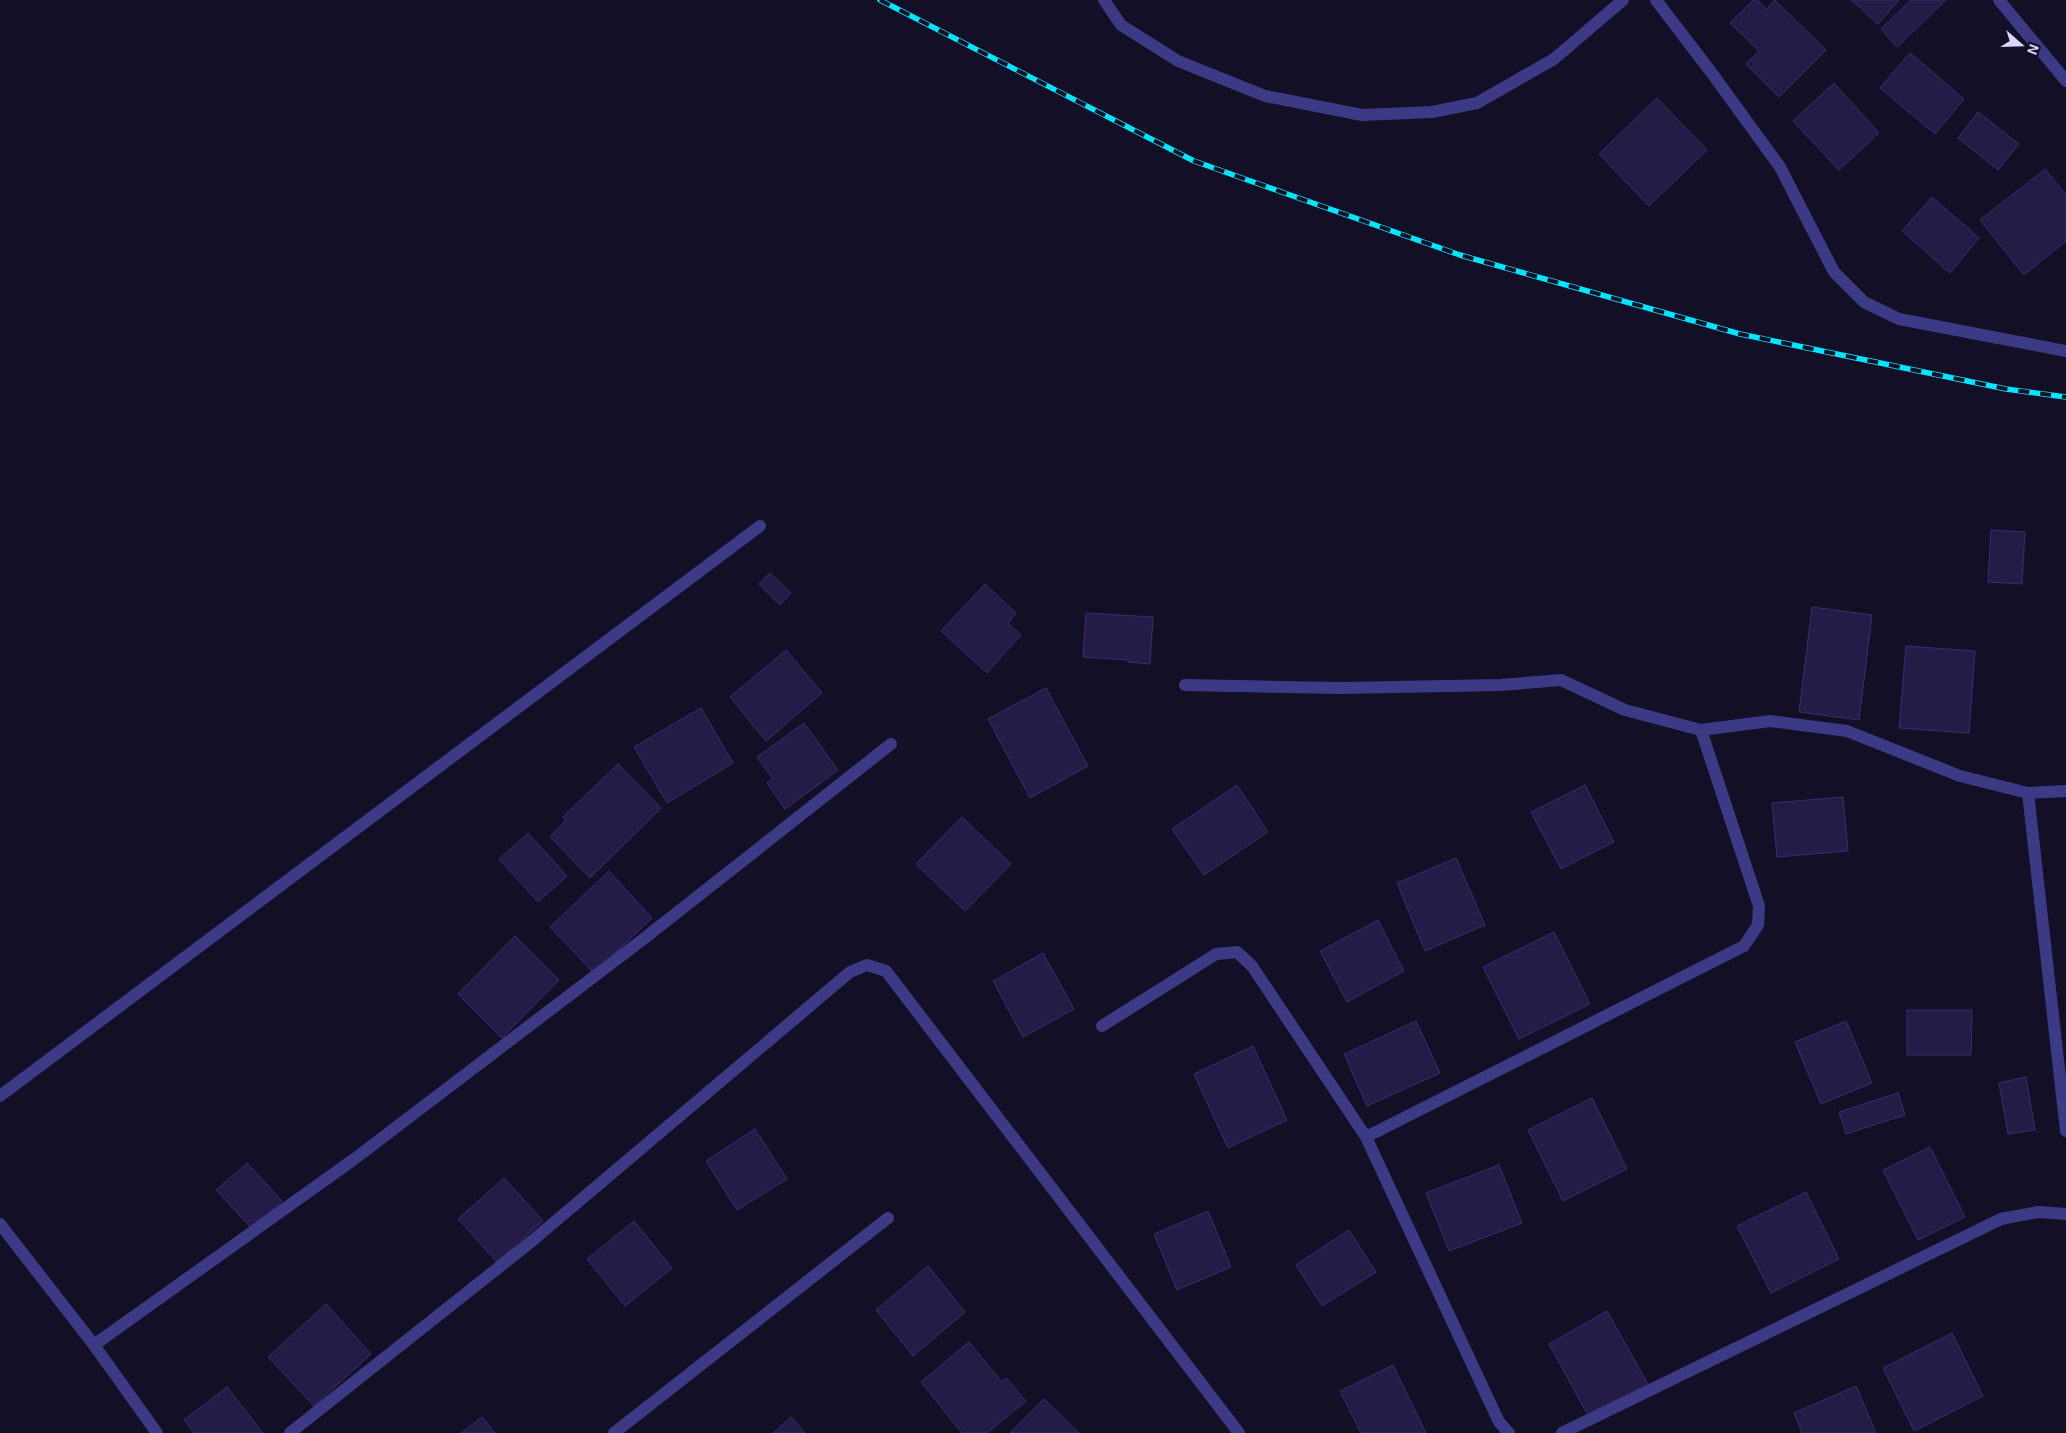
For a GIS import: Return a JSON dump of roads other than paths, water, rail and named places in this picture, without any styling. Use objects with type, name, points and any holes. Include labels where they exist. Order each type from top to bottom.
[{"type":"street","points":[[1104,0],[1122,25],[1178,61],[1265,96],[1362,115],[1432,112],[1476,103],[1554,59],[1623,0]]},
{"type":"street","points":[[1656,0],[1780,167],[1834,272],[1864,302],[1900,318],[2066,352]]},
{"type":"street","points":[[1999,0],[2066,81]]},
{"type":"street","points":[[0,1096],[760,526]]},
{"type":"street","points":[[1185,685],[1341,688],[1502,685],[1561,680],[1625,710],[1701,730],[1770,722],[1847,731],[1960,776],[2028,793],[2066,790]]},
{"type":"street","points":[[1366,1136],[1744,946],[1758,926],[1759,906],[1701,730]]},
{"type":"street","points":[[94,1344],[354,1160],[653,931],[891,744]]},
{"type":"street","points":[[2028,793],[2066,1131]]},
{"type":"street","points":[[1102,1026],[1216,954],[1237,952],[1252,966],[1366,1136],[1498,1422],[1509,1433]]},
{"type":"street","points":[[290,1433],[532,1241],[850,972],[867,965],[886,971],[1239,1433]]},
{"type":"street","points":[[1562,1433],[2002,1219],[2038,1212],[2066,1214]]},
{"type":"street","points":[[614,1433],[888,1218]]},
{"type":"street","points":[[0,1224],[94,1344],[157,1433]]},
{"type":"railway","points":[[880,0],[1194,161],[1460,255],[1740,334],[2006,389],[2066,397]]}]
